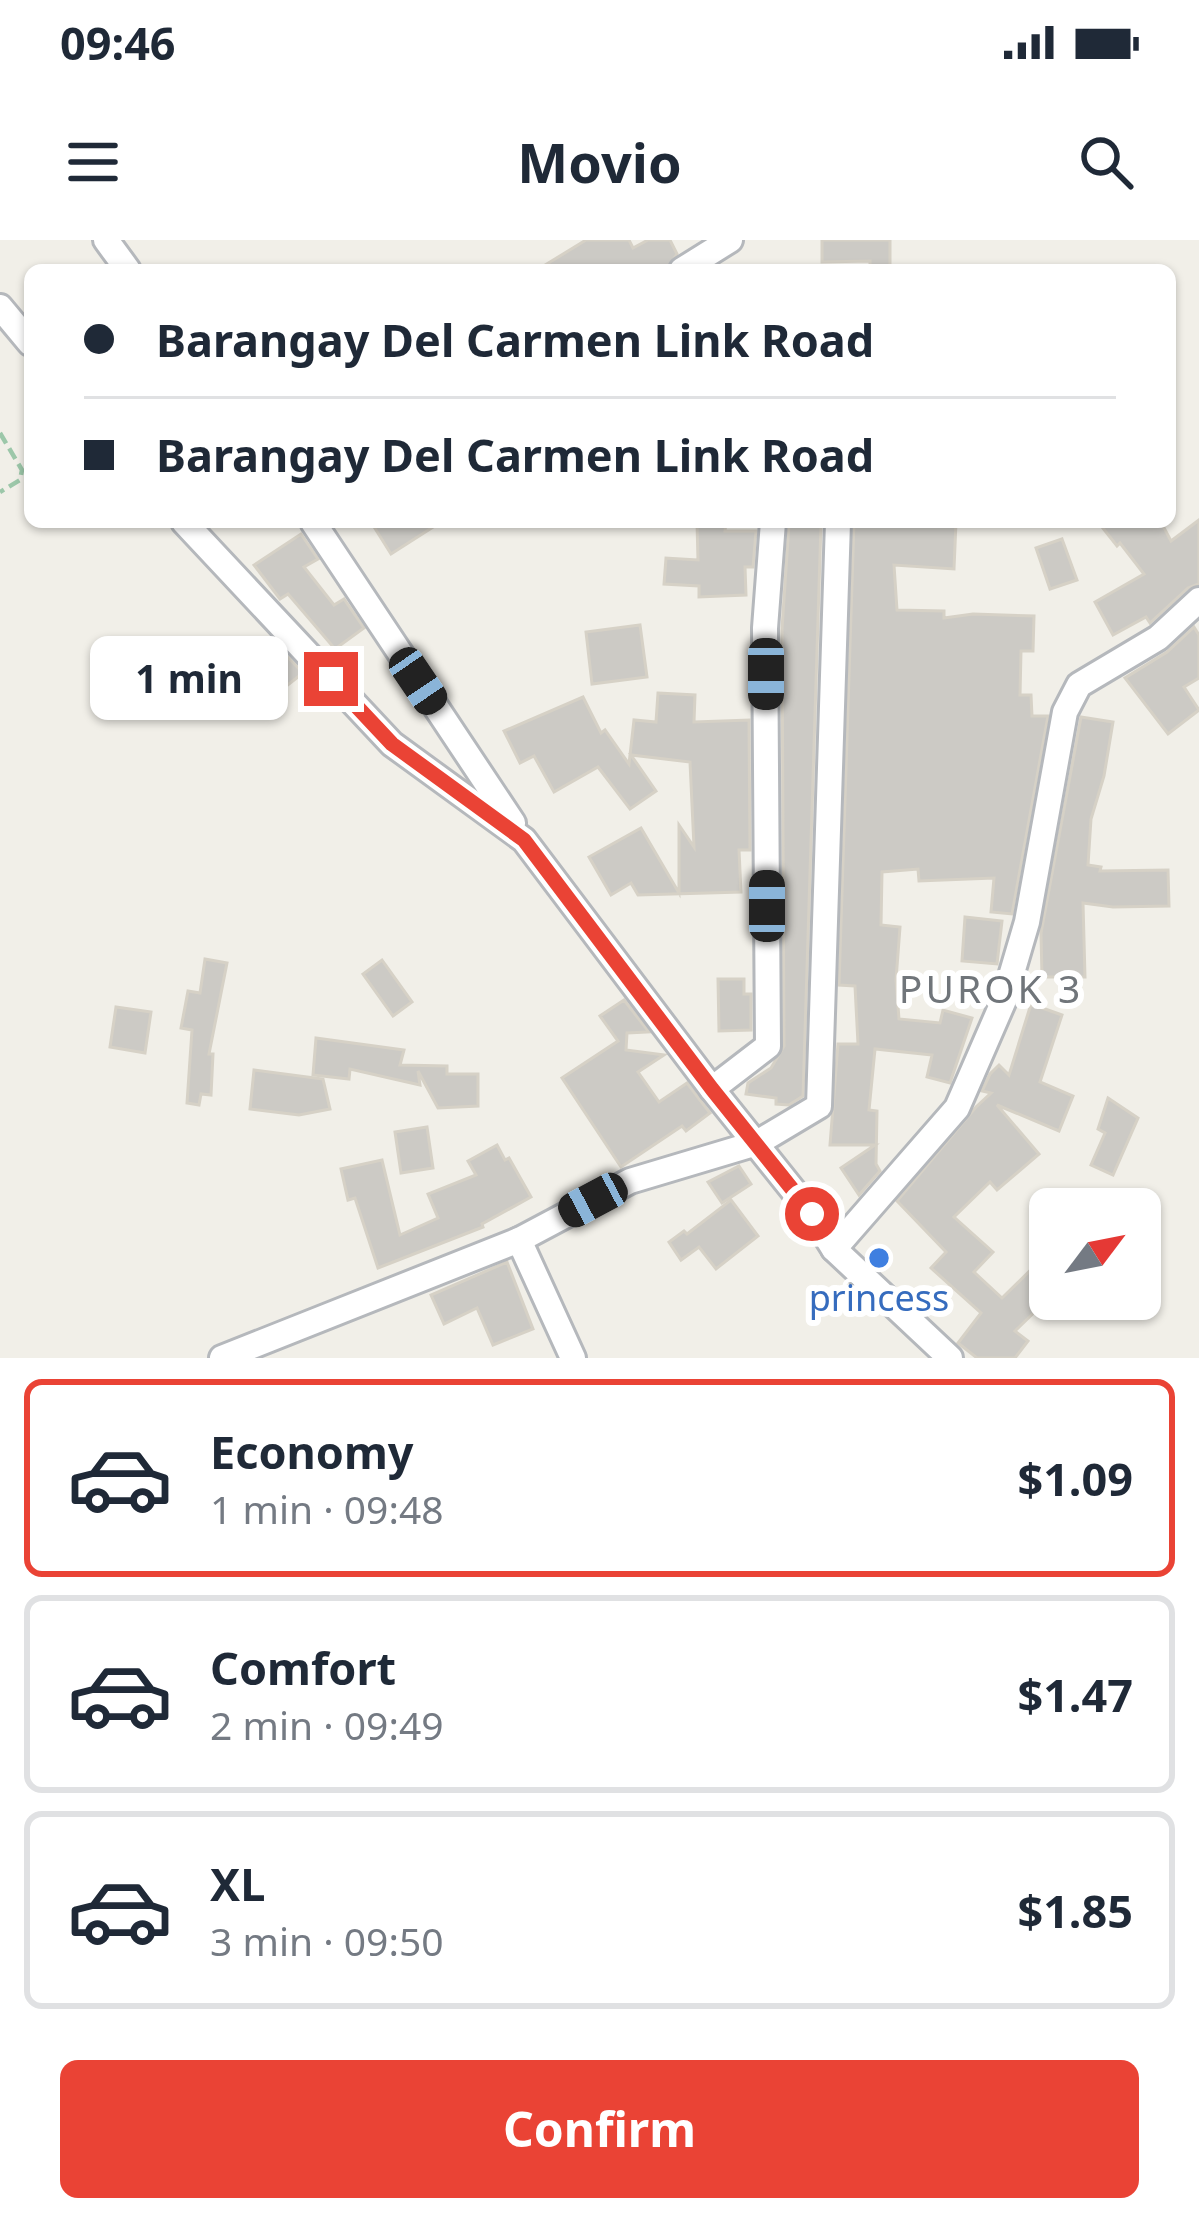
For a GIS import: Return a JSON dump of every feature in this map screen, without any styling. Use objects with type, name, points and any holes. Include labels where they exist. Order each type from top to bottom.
[{"type":"street","points":[[692,264],[730,240]]},
{"type":"street","points":[[0,308],[24,336]]},
{"type":"street","points":[[190,528],[392,744],[524,840]]},
{"type":"street","points":[[317,528],[524,840],[834,1249],[950,1358]]},
{"type":"street","points":[[712,1089],[768,1046],[765,628],[773,528]]},
{"type":"street","points":[[222,1358],[519,1240],[630,1181],[757,1143],[819,1106],[838,528]]},
{"type":"street","points":[[834,1249],[957,1108],[1004,1000],[1021,942],[1065,712],[1079,686],[1158,638],[1199,600]]},
{"type":"street","points":[[519,1240],[573,1358]]},
{"type":"path","points":[[0,434],[22,470],[20,480],[0,492]]},
{"type":"building","points":[[586,240],[629,240],[633,248],[648,240],[670,240],[677,254],[670,264],[547,264]]},
{"type":"building","points":[[822,240],[890,240],[890,264],[822,262]]},
{"type":"building","points":[[1199,520],[1199,584],[1188,588],[1150,623],[1146,617],[1113,635],[1095,602],[1144,574],[1103,528],[1164,528],[1171,541]]},
{"type":"building","points":[[375,528],[432,528],[391,554]]},
{"type":"building","points":[[697,528],[756,531],[753,567],[745,567],[746,595],[699,597],[699,586],[664,584],[666,558],[698,560]]},
{"type":"building","points":[[789,528],[821,528],[803,1096],[789,1105],[746,1094],[748,1083],[771,1068],[784,1046],[782,629]]},
{"type":"building","points":[[854,528],[956,528],[954,569],[894,565],[897,610],[944,611],[944,618],[1034,616],[1033,651],[1021,651],[1020,695],[1031,695],[1032,716],[1048,716],[1012,914],[991,912],[994,878],[919,881],[918,869],[882,872],[881,925],[900,927],[899,1019],[940,1023],[943,1010],[972,1018],[950,1083],[927,1077],[932,1055],[875,1049],[869,1110],[877,1111],[876,1164],[880,1171],[859,1195],[841,1168],[875,1145],[830,1145],[838,1044],[858,1044],[855,986],[839,985]]},
{"type":"building","points":[[301,534],[318,559],[304,567],[334,605],[344,599],[364,628],[335,649],[288,594],[280,599],[254,565]]},
{"type":"building","points":[[1062,539],[1077,580],[1050,589],[1036,548]]},
{"type":"building","points":[[640,625],[647,677],[592,684],[586,632]]},
{"type":"building","points":[[1194,627],[1199,635],[1199,678],[1184,687],[1199,710],[1168,734],[1125,678],[1167,652]]},
{"type":"building","points":[[280,649],[303,673],[275,695],[255,669]]},
{"type":"building","points":[[658,693],[695,695],[694,722],[749,720],[750,850],[739,850],[741,892],[638,895],[631,883],[611,895],[589,857],[641,828],[679,893],[679,825],[694,847],[690,762],[631,755],[656,791],[630,809],[598,767],[554,792],[534,756],[520,763],[504,731],[583,697],[601,733],[605,730],[629,764],[634,720],[656,722]]},
{"type":"building","points":[[1081,717],[1113,722],[1091,819],[1088,865],[1101,867],[1100,871],[1168,870],[1169,906],[1083,903],[1085,977],[1042,977],[1041,933]]},
{"type":"building","points":[[965,917],[1002,921],[997,964],[962,961]]},
{"type":"building","points":[[205,959],[227,963],[209,1054],[213,1054],[211,1095],[201,1094],[199,1105],[187,1103],[192,1030],[181,1028],[188,991],[200,993]]},
{"type":"building","points":[[382,960],[412,1002],[393,1016],[363,974]]},
{"type":"building","points":[[718,979],[744,979],[744,994],[751,994],[751,1030],[719,1031]]},
{"type":"building","points":[[624,1000],[649,1032],[627,1033],[626,1050],[664,1055],[638,1072],[659,1102],[687,1083],[710,1113],[621,1167],[562,1078],[618,1041],[600,1016]]},
{"type":"building","points":[[1031,1004],[1062,1015],[1040,1082],[1073,1096],[1059,1131],[997,1105],[1039,1154],[997,1190],[990,1182],[954,1217],[993,1252],[974,1272],[1002,1298],[1029,1272],[1029,1317],[1015,1331],[1028,1341],[1015,1358],[977,1358],[958,1343],[981,1313],[931,1268],[946,1252],[897,1201],[991,1093],[982,1091],[990,1074],[999,1065],[1009,1075]]},
{"type":"building","points":[[116,1007],[151,1012],[145,1053],[110,1047]]},
{"type":"building","points":[[316,1038],[404,1050],[400,1065],[447,1066],[447,1074],[478,1074],[478,1106],[438,1108],[418,1071],[420,1085],[350,1069],[349,1079],[313,1075]]},
{"type":"building","points":[[254,1070],[323,1079],[330,1109],[299,1115],[250,1109]]},
{"type":"building","points":[[1108,1098],[1138,1118],[1113,1175],[1091,1165],[1105,1133],[1098,1129]]},
{"type":"building","points":[[427,1127],[433,1168],[401,1173],[395,1132]]},
{"type":"building","points":[[497,1145],[531,1197],[483,1227],[378,1268],[355,1198],[348,1200],[341,1169],[382,1160],[400,1235],[438,1218],[428,1194],[476,1175],[468,1161]]},
{"type":"building","points":[[739,1166],[751,1184],[722,1203],[708,1182]]},
{"type":"building","points":[[731,1200],[758,1236],[716,1269],[699,1247],[681,1260],[669,1242]]},
{"type":"building","points":[[507,1262],[533,1329],[493,1345],[477,1308],[444,1324],[431,1295]]},
{"type":"place","name":"princess","points":[[879,1258]]},
{"type":"district","name":"PUROK 3","points":[[991,989]]},
{"type":"route","points":[[331,679],[392,744],[524,840],[812,1214]]}]
